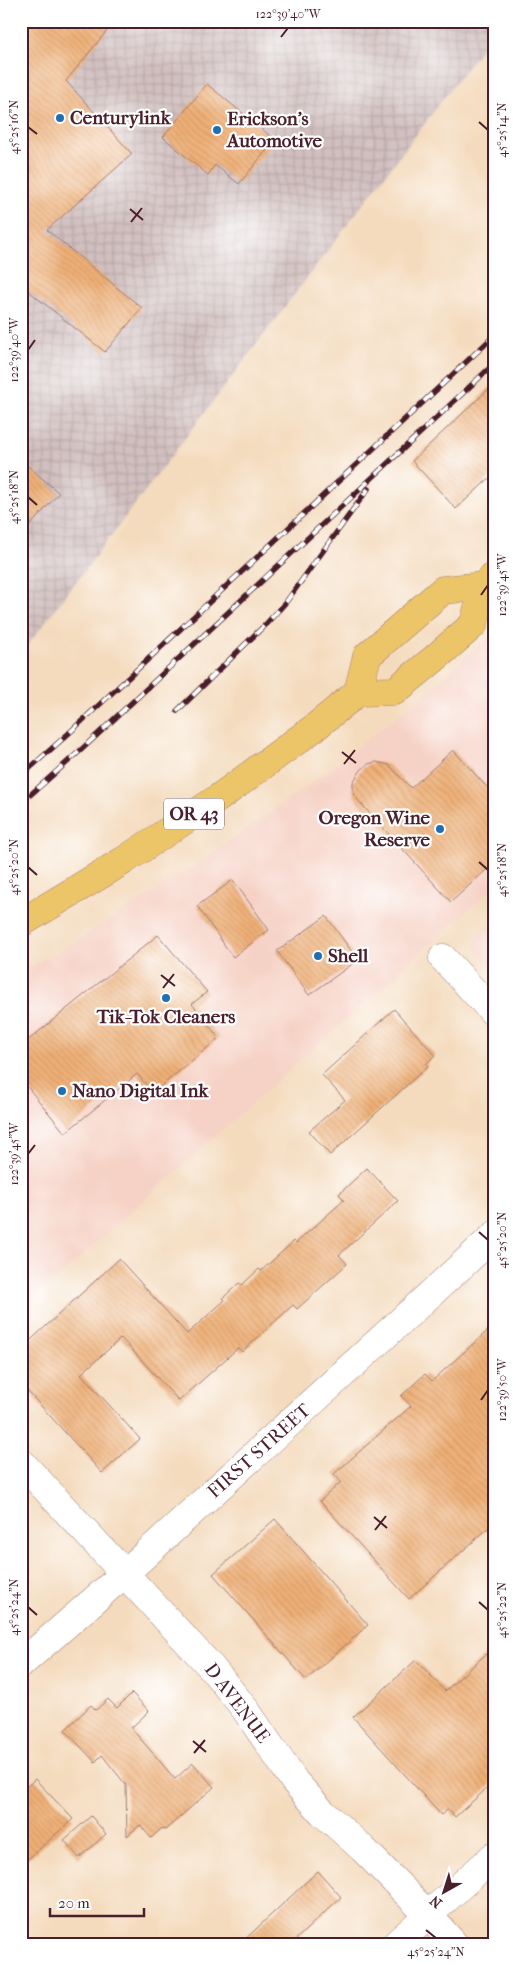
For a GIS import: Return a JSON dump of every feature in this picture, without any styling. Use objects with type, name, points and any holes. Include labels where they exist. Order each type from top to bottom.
[{"type":"main road","points":[[489,580],[474,624],[434,659],[395,691],[358,692],[367,656],[443,590],[489,580]]},
{"type":"main road","name":"OR 43","points":[[21,923],[123,861],[217,799],[314,728],[358,692]]},
{"type":"street","points":[[443,958],[495,1014]]},
{"type":"street","name":"FIRST STREET","points":[[21,1664],[124,1574],[495,1235]]},
{"type":"street","name":"D AVENUE","points":[[21,1462],[211,1667],[245,1709],[295,1782],[322,1812],[363,1849],[428,1915],[454,1944]]},
{"type":"street","points":[[396,1944],[495,1855]]},
{"type":"shaded area","points":[[21,21],[495,21],[495,28],[485,44],[21,654]]},
{"type":"shaded area","points":[[495,631],[495,886],[21,1310],[21,971],[70,945],[194,866],[308,786],[413,704]]},
{"type":"shaded area","points":[[495,918],[495,970],[477,951],[475,940],[480,932]]},
{"type":"building","name":"Centurylink","points":[[21,21],[115,21],[66,81],[132,154],[47,230],[142,308],[105,352],[21,285]]},
{"type":"building","name":"Erickson's Automotive","points":[[207,84],[275,140],[239,184],[215,165],[208,175],[163,137]]},
{"type":"building","points":[[495,383],[495,473],[456,509],[412,461]]},
{"type":"building","points":[[21,460],[59,493],[21,536]]},
{"type":"building","name":"Oregon Wine Reserve","points":[[453,750],[495,796],[495,862],[451,902],[354,796],[353,782],[361,770],[368,764],[376,762],[389,765],[411,788]]},
{"type":"building","points":[[233,880],[269,930],[233,957],[197,906]]},
{"type":"building","name":"Shell","points":[[326,916],[358,960],[309,995],[277,951]]},
{"type":"building","points":[[158,935],[207,992],[192,1004],[219,1038],[153,1093],[137,1074],[65,1133],[21,1079],[21,1046]]},
{"type":"building","points":[[394,1009],[435,1055],[426,1064],[428,1066],[330,1155],[309,1131],[345,1100],[322,1075]]},
{"type":"building","points":[[367,1168],[398,1201],[339,1255],[347,1264],[297,1309],[293,1305],[242,1352],[238,1348],[179,1401],[121,1338],[81,1374],[140,1439],[102,1473],[21,1384],[21,1349],[119,1259],[187,1334],[225,1300],[223,1298],[239,1283],[242,1285],[259,1269],[261,1271],[344,1200],[339,1194]]},
{"type":"building","points":[[495,1324],[495,1522],[409,1599],[320,1501],[341,1482],[334,1474],[411,1406],[401,1396],[425,1374],[432,1381]]},
{"type":"building","points":[[275,1519],[368,1625],[306,1680],[213,1574]]},
{"type":"building","points":[[495,1646],[495,1781],[455,1817],[448,1809],[441,1815],[353,1717],[416,1660],[445,1691]]},
{"type":"building","points":[[132,1693],[149,1711],[131,1728],[175,1779],[193,1763],[214,1787],[165,1830],[162,1828],[151,1838],[140,1825],[127,1836],[126,1785],[102,1755],[95,1762],[65,1730],[91,1705],[96,1710],[108,1699],[117,1708]]},
{"type":"building","points":[[35,1779],[73,1819],[21,1865],[21,1792]]},
{"type":"building","points":[[91,1816],[106,1834],[79,1858],[64,1840]]},
{"type":"building","points":[[318,1871],[341,1897],[291,1944],[240,1944]]},
{"type":"railway","points":[[21,776],[495,335]]},
{"type":"railway","points":[[21,803],[81,750],[495,363]]},
{"type":"railway","points":[[177,711],[286,602],[368,489]]},
{"type":"place","name":"Centurylink","points":[[60,118]]},
{"type":"place","name":"Erickson's Automotive","points":[[217,130]]},
{"type":"place","name":"Oregon Wine Reserve","points":[[440,829]]},
{"type":"place","name":"Shell","points":[[318,956]]},
{"type":"place","name":"Tik-Tok Cleaners","points":[[166,998]]},
{"type":"place","name":"Nano Digital Ink","points":[[62,1091]]}]
